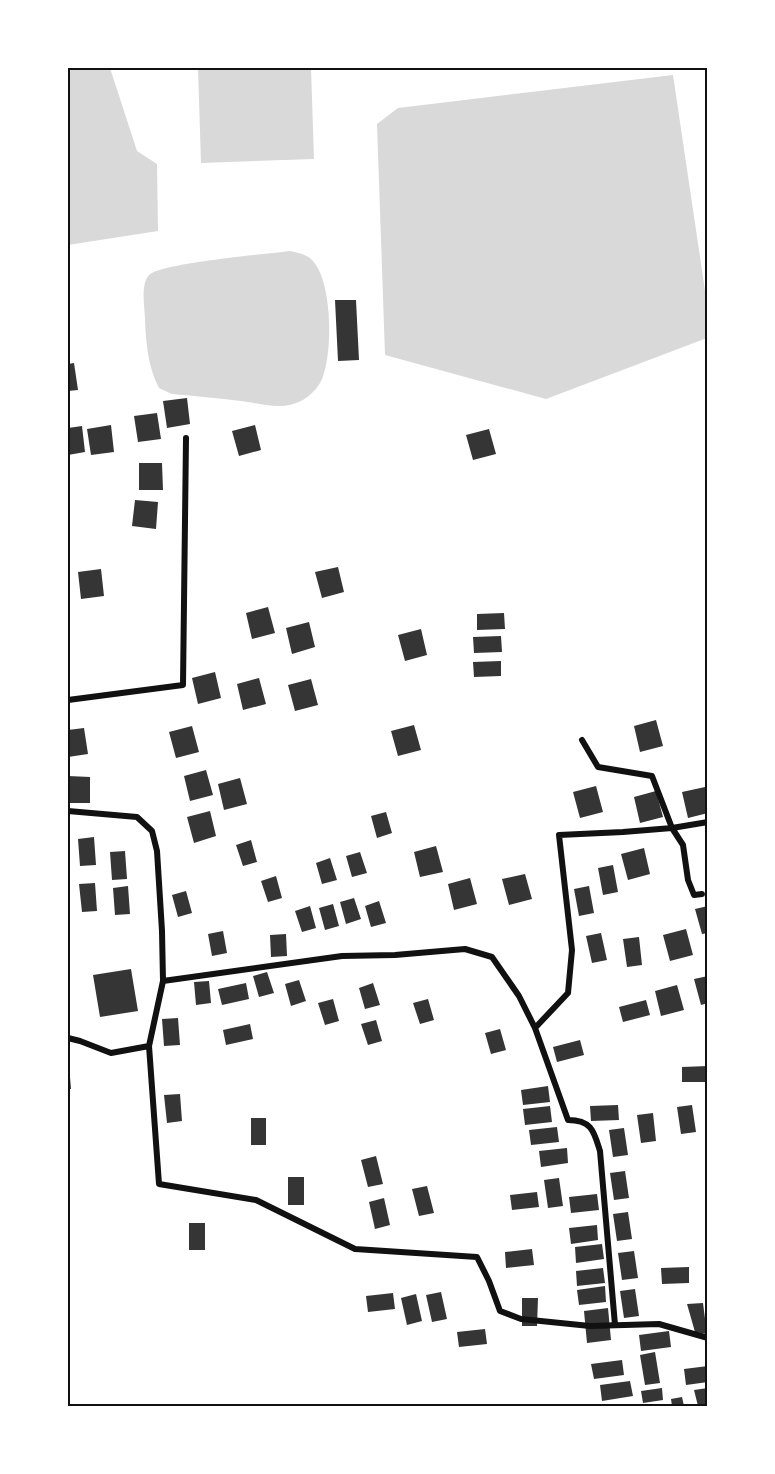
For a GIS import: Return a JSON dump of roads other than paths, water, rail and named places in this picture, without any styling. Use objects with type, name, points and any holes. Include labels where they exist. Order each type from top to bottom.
[{"type":"street","points":[[68,700],[183,685],[186,438]]},
{"type":"street","points":[[582,740],[598,767],[652,776],[672,828],[683,845],[688,880],[694,895],[702,894]]},
{"type":"street","points":[[68,811],[137,816],[152,831],[157,851],[163,981],[148,1046],[159,1184],[256,1200],[355,1249],[477,1257],[500,1311],[521,1319],[590,1326],[659,1324],[708,1338]]},
{"type":"street","points":[[535,1029],[568,993],[572,950],[559,835],[672,828],[708,822]]},
{"type":"street","points":[[163,981],[342,956],[395,955],[465,949],[492,957],[519,996],[535,1029],[568,1120],[579,1120],[593,1128],[600,1151],[615,1325]]},
{"type":"street","points":[[68,1038],[111,1053],[148,1046]]}]
